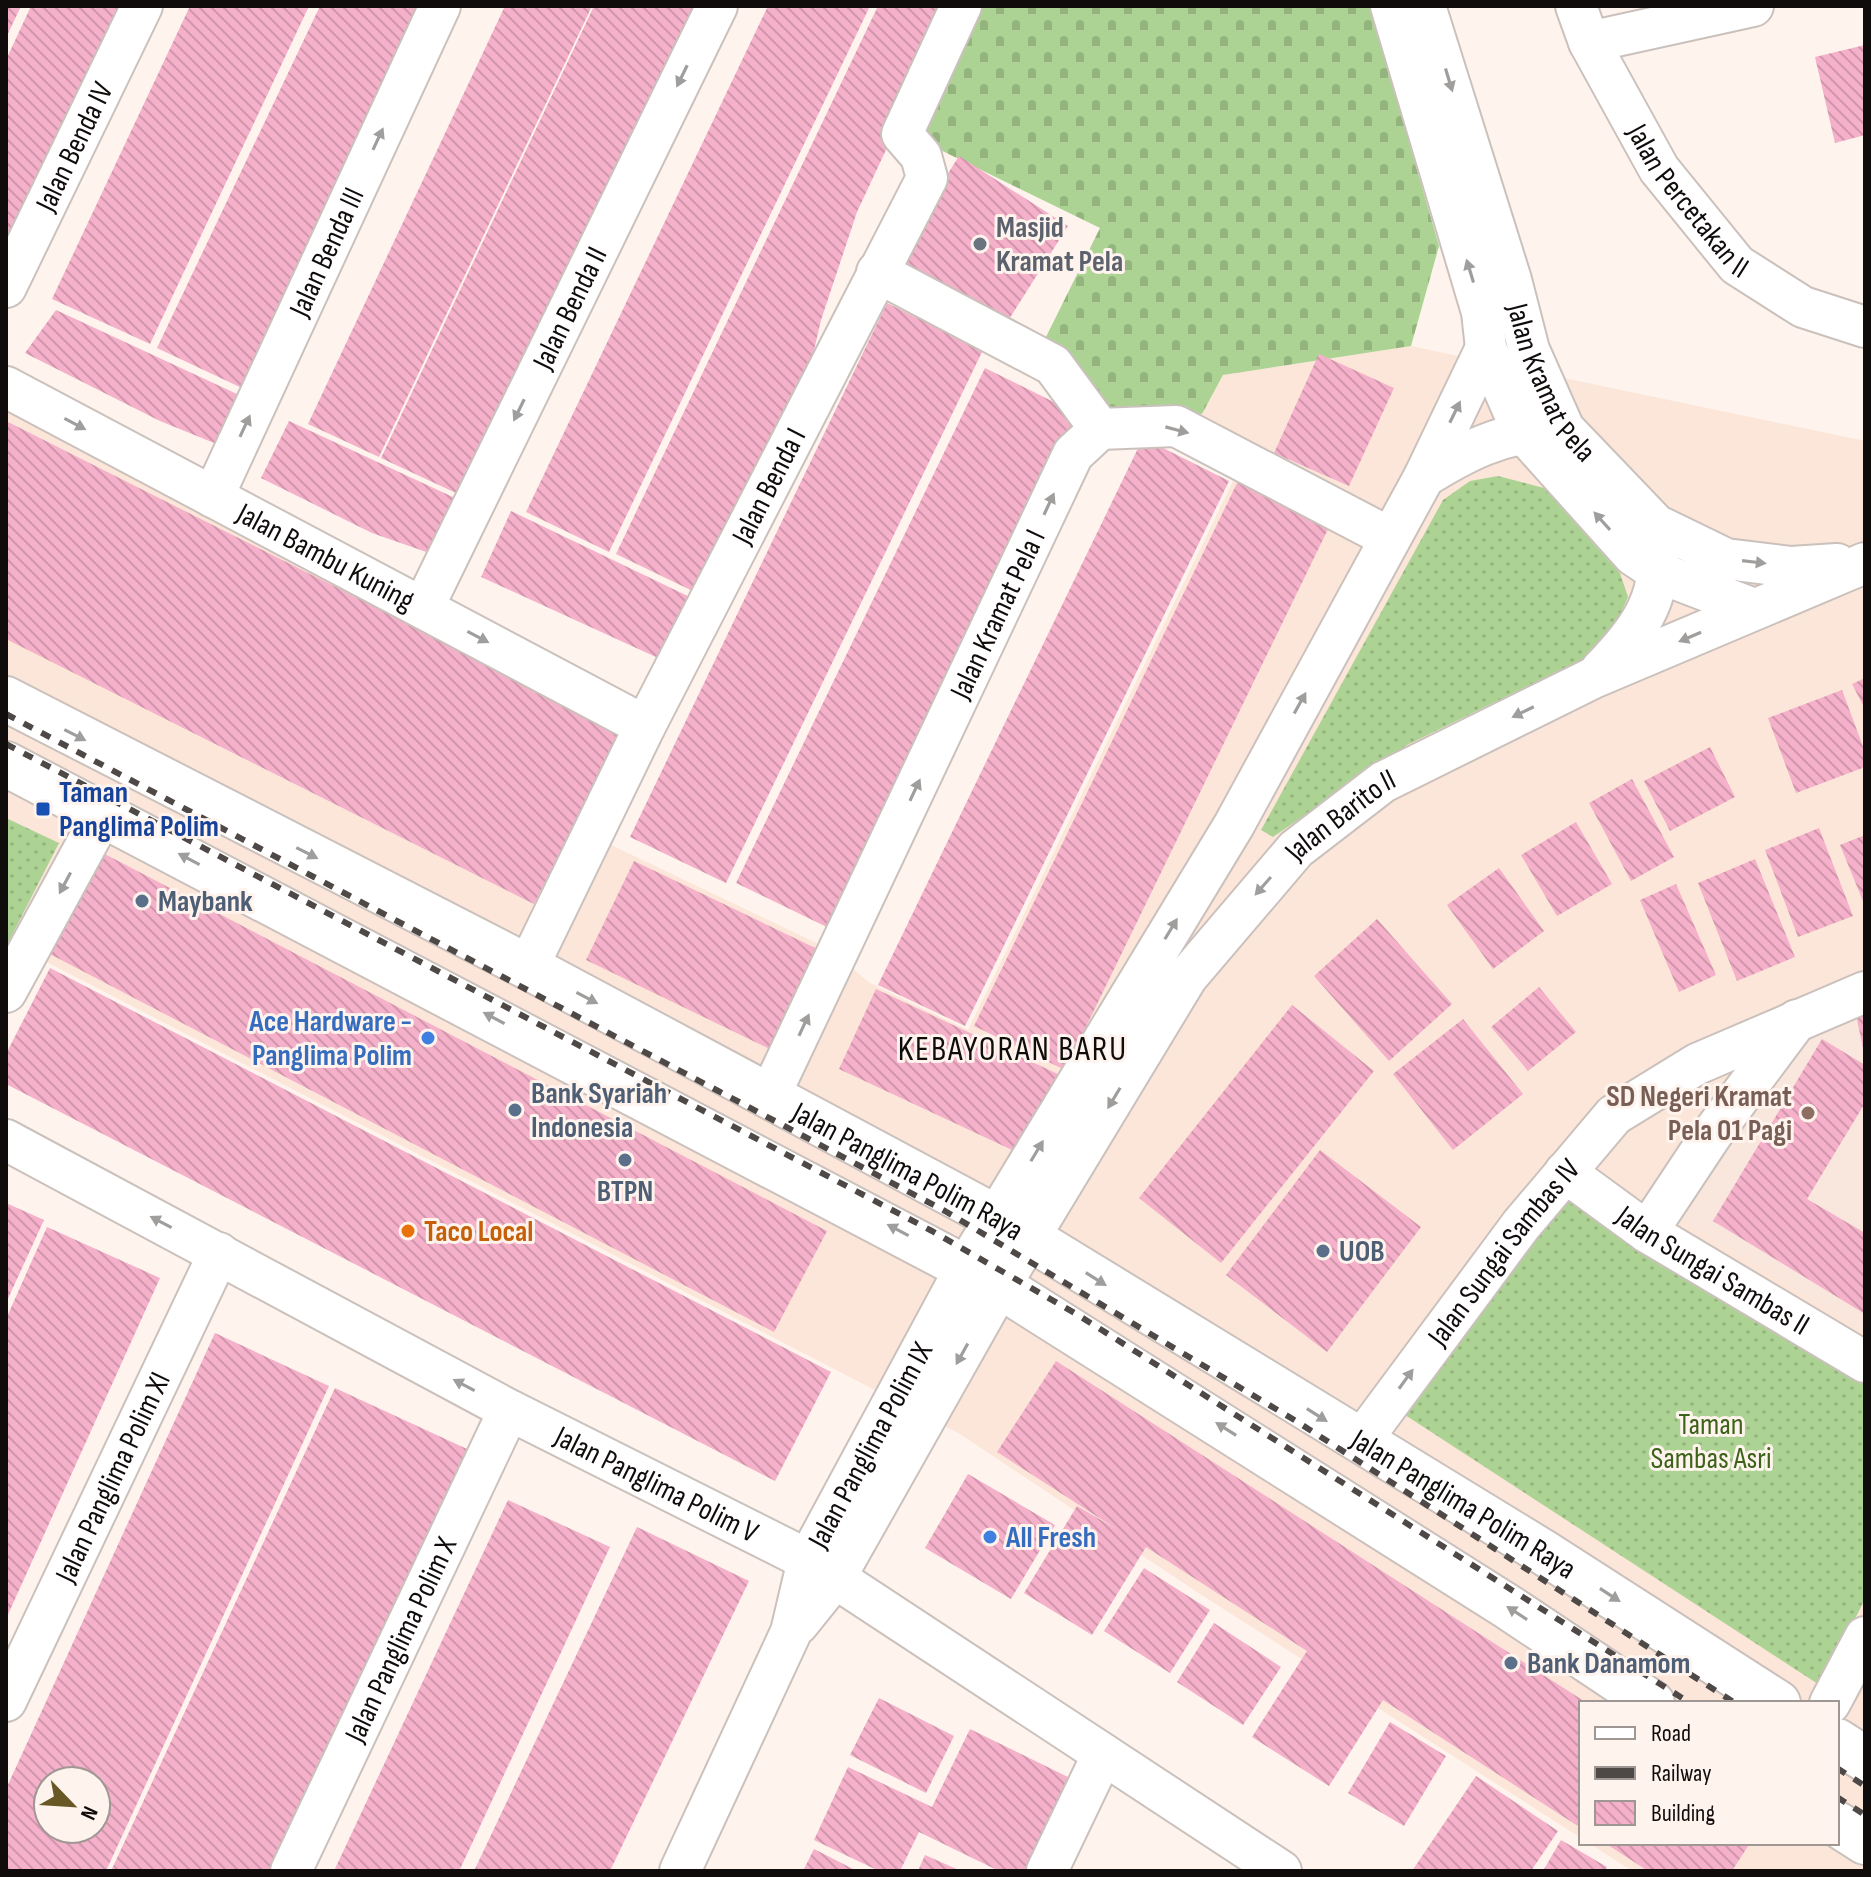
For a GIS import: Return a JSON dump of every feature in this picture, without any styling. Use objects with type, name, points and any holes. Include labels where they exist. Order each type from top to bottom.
[{"type":"main road","name":"Jalan Panglima Polim Raya","points":[[6,699],[528,967],[1012,1228],[1543,1552],[1775,1701]]},
{"type":"main road","name":"Jalan Panglima Polim Raya","points":[[9,773],[103,814],[983,1276],[1508,1607],[1649,1701]]},
{"type":"main road","points":[[1839,1742],[1865,1759]]},
{"type":"main road","points":[[1839,1825],[1865,1842]]},
{"type":"street","name":"Jalan Benda IV","points":[[6,287],[142,6]]},
{"type":"street","name":"Jalan Benda III","points":[[213,497],[440,6]]},
{"type":"street","name":"Jalan Benda II","points":[[423,608],[717,6]]},
{"type":"street","name":"Jalan Benda I","points":[[528,967],[645,726],[927,178],[921,156],[902,134],[961,6]]},
{"type":"street","name":"Jalan Kramat Pela","points":[[1391,6],[1482,312],[1486,348],[1522,431],[1633,555],[1660,573],[1754,609]]},
{"type":"street","name":"Jalan Kramat Pela","points":[[1425,6],[1511,280],[1529,350],[1564,429],[1656,525],[1726,559],[1791,567],[1865,562]]},
{"type":"street","points":[[1582,24],[1753,6]]},
{"type":"street","name":"Jalan Percetakan II","points":[[1582,24],[1659,169],[1737,265],[1803,307],[1865,327]]},
{"type":"street","points":[[877,272],[1053,365],[1100,429],[1176,426],[1390,538]]},
{"type":"street","name":"Jalan Barito II","points":[[983,1276],[1424,477],[1486,348]]},
{"type":"street","name":"Jalan Bambu Kuning","points":[[6,387],[645,726]]},
{"type":"street","name":"Jalan Kramat Pela I","points":[[770,1095],[1073,454],[1100,429]]},
{"type":"street","points":[[1424,477],[1465,452],[1522,431],[1564,429]]},
{"type":"street","points":[[1593,678],[1632,639],[1652,605],[1660,573],[1656,525]]},
{"type":"street","name":"Jalan Barito II","points":[[1012,1228],[1187,977],[1296,849],[1383,782],[1593,678],[1865,562]]},
{"type":"street","points":[[6,992],[103,814]]},
{"type":"street","name":"Jalan Sungai Sambas IV","points":[[1360,1442],[1469,1293],[1614,1115],[1697,1064],[1865,992]]},
{"type":"street","points":[[1647,1232],[1712,1134],[1797,1020]]},
{"type":"street","name":"Jalan Panglima Polim V","points":[[6,1140],[509,1410],[822,1569],[1281,1871]]},
{"type":"street","name":"Jalan Sungai Sambas II","points":[[1565,1172],[1647,1232],[1865,1362]]},
{"type":"street","name":"Jalan Panglima Polim XI","points":[[6,1701],[219,1253]]},
{"type":"street","name":"Jalan Panglima Polim IX","points":[[680,1871],[822,1569],[983,1276]]},
{"type":"street","name":"Jalan Panglima Polim X","points":[[291,1871],[509,1410]]},
{"type":"street","points":[[1831,1701],[1865,1637]]},
{"type":"street","points":[[1047,1871],[1103,1754]]},
{"type":"shaded area","points":[[1411,346],[1865,441],[1865,1871],[1632,1871],[1592,1845],[1839,1845],[1839,1701],[1579,1701],[1579,1837],[1197,1592],[960,1434],[6,941],[6,405],[659,735],[611,845],[827,948],[870,983],[968,1030],[1234,479],[1241,449],[1202,414],[1223,375]]},
{"type":"shaded area","name":"SD Negeri Kramat Pela 01 Pagi","points":[[1865,994],[1865,1332],[1683,1220],[1818,1005]]},
{"type":"green space","points":[[969,6],[1370,6],[1439,246],[1411,346],[1223,375],[1202,414],[1106,408],[1041,347],[1100,228],[924,142],[912,123]]},
{"type":"green space","points":[[1498,476],[1544,488],[1620,573],[1628,597],[1615,627],[1594,654],[1407,745],[1273,837],[1261,830],[1443,500],[1470,481]]},
{"type":"green space","points":[[6,818],[59,843],[6,947]]},
{"type":"green space","name":"Taman Sambas Asri","points":[[1569,1193],[1865,1363],[1865,1599],[1821,1686],[1399,1411]]},
{"type":"building","points":[[6,6],[21,6],[6,38]]},
{"type":"building","points":[[31,6],[135,6],[6,268],[6,60]]},
{"type":"building","points":[[190,6],[309,6],[150,344],[52,299]]},
{"type":"building","points":[[320,6],[427,6],[244,389],[157,348]]},
{"type":"building","points":[[505,6],[592,6],[379,457],[308,424]]},
{"type":"building","points":[[594,6],[708,6],[473,501],[381,458]]},
{"type":"building","points":[[768,6],[870,6],[609,552],[526,512]]},
{"type":"building","points":[[878,6],[953,6],[857,212],[821,320],[808,376],[703,596],[616,554]]},
{"type":"building","points":[[1865,45],[1865,135],[1835,143],[1815,57]]},
{"type":"building","name":"Masjid Kramat Pela","points":[[959,156],[1068,226],[1001,332],[892,262]]},
{"type":"building","points":[[887,303],[983,350],[726,883],[630,837]]},
{"type":"building","points":[[56,310],[252,401],[224,447],[160,421],[25,353]]},
{"type":"building","points":[[1319,354],[1394,388],[1349,486],[1274,453]]},
{"type":"building","points":[[985,368],[1084,417],[839,933],[736,883]]},
{"type":"building","points":[[6,421],[622,731],[534,904],[6,639]]},
{"type":"building","points":[[289,421],[468,504],[432,554],[372,533],[261,478]]},
{"type":"building","points":[[1143,438],[1229,481],[965,1026],[878,985]]},
{"type":"building","points":[[1239,479],[1331,523],[1065,1070],[974,1026]]},
{"type":"building","points":[[511,511],[696,600],[658,658],[481,577]]},
{"type":"building","points":[[1865,678],[1865,709],[1852,684]]},
{"type":"building","points":[[1842,690],[1865,752],[1865,767],[1796,793],[1768,718]]},
{"type":"building","points":[[1710,747],[1735,797],[1670,831],[1644,781]]},
{"type":"building","points":[[1632,779],[1674,857],[1631,881],[1589,803]]},
{"type":"building","points":[[1576,822],[1612,884],[1557,916],[1521,855]]},
{"type":"building","points":[[1819,828],[1853,916],[1798,937],[1765,850]]},
{"type":"building","points":[[1865,835],[1865,906],[1840,845]]},
{"type":"building","points":[[99,851],[827,1231],[774,1332],[46,952]]},
{"type":"building","points":[[1755,859],[1795,957],[1737,981],[1698,883]]},
{"type":"building","points":[[634,861],[830,955],[782,1055],[586,960]]},
{"type":"building","points":[[1499,868],[1544,931],[1493,969],[1447,905]]},
{"type":"building","points":[[1676,884],[1716,975],[1679,992],[1640,900]]},
{"type":"building","points":[[1377,919],[1452,1004],[1389,1061],[1314,976]]},
{"type":"building","points":[[50,968],[831,1372],[775,1481],[6,1084],[6,1054]]},
{"type":"building","points":[[1539,987],[1576,1032],[1528,1071],[1491,1027]]},
{"type":"building","points":[[876,989],[1060,1075],[1023,1155],[839,1069]]},
{"type":"building","points":[[1865,1003],[1865,1053],[1864,1053],[1854,1005]]},
{"type":"building","points":[[1292,1005],[1374,1071],[1221,1263],[1139,1198]]},
{"type":"building","points":[[1463,1019],[1523,1094],[1453,1150],[1393,1074]]},
{"type":"building","points":[[1822,1039],[1865,1065],[1865,1103],[1807,1199],[1865,1233],[1865,1314],[1713,1221]]},
{"type":"building","name":"UOB","points":[[1320,1150],[1421,1227],[1327,1352],[1226,1275]]},
{"type":"building","points":[[6,1203],[44,1220],[6,1303]]},
{"type":"building","points":[[47,1227],[160,1278],[6,1619],[6,1319]]},
{"type":"building","points":[[215,1333],[329,1386],[106,1871],[6,1871],[6,1789]]},
{"type":"building","points":[[1056,1361],[1584,1701],[1579,1701],[1579,1827],[1383,1700],[1329,1786],[1252,1737],[1307,1651],[1146,1547],[1092,1635],[1024,1593],[1077,1506],[1118,1530],[997,1452]]},
{"type":"building","points":[[335,1388],[467,1449],[271,1871],[111,1871]]},
{"type":"building","name":"All Fresh","points":[[968,1474],[1055,1525],[1011,1599],[925,1548]]},
{"type":"building","points":[[508,1500],[610,1547],[462,1865],[459,1871],[334,1871]]},
{"type":"building","points":[[637,1527],[749,1581],[610,1871],[474,1871]]},
{"type":"building","points":[[1144,1568],[1210,1610],[1170,1673],[1104,1631]]},
{"type":"building","points":[[1214,1623],[1281,1667],[1243,1725],[1177,1682]]},
{"type":"building","points":[[879,1698],[954,1736],[926,1793],[850,1755]]},
{"type":"building","points":[[1390,1722],[1446,1756],[1404,1826],[1348,1793]]},
{"type":"building","points":[[970,1729],[1072,1779],[1027,1871],[999,1871],[919,1832],[900,1871],[879,1871],[814,1840],[848,1767],[932,1807]]},
{"type":"building","points":[[1476,1776],[1558,1831],[1531,1871],[1412,1871]]},
{"type":"building","points":[[1561,1840],[1607,1867],[1605,1871],[1543,1871]]},
{"type":"building","points":[[1608,1845],[1749,1845],[1732,1871],[1648,1871]]},
{"type":"building","points":[[814,1849],[857,1871],[803,1871]]},
{"type":"building","points":[[925,1855],[961,1871],[918,1871]]},
{"type":"railway","points":[[6,714],[945,1211],[1296,1421],[1732,1701]]},
{"type":"railway","points":[[6,744],[932,1231],[1078,1315],[1687,1701]]},
{"type":"railway","points":[[1839,1769],[1865,1786]]},
{"type":"railway","points":[[1839,1798],[1865,1815]]},
{"type":"place","name":"Masjid Kramat Pela","points":[[980,244]]},
{"type":"place","name":"Taman Panglima Polim","points":[[43,809]]},
{"type":"place","name":"Maybank","points":[[142,901]]},
{"type":"place","name":"Ace Hardware - Panglima Polim","points":[[428,1038]]},
{"type":"place","name":"Bank Syariah Indonesia","points":[[515,1110]]},
{"type":"place","name":"SD Negeri Kramat Pela 01 Pagi","points":[[1808,1113]]},
{"type":"place","name":"BTPN","points":[[625,1160]]},
{"type":"place","name":"Taco Local","points":[[408,1231]]},
{"type":"place","name":"UOB","points":[[1323,1251]]},
{"type":"place","name":"All Fresh","points":[[990,1537]]},
{"type":"place","name":"Bank Danamom","points":[[1511,1663]]},
{"type":"district","name":"KEBAYORAN BARU","points":[[1013,1048]]}]
